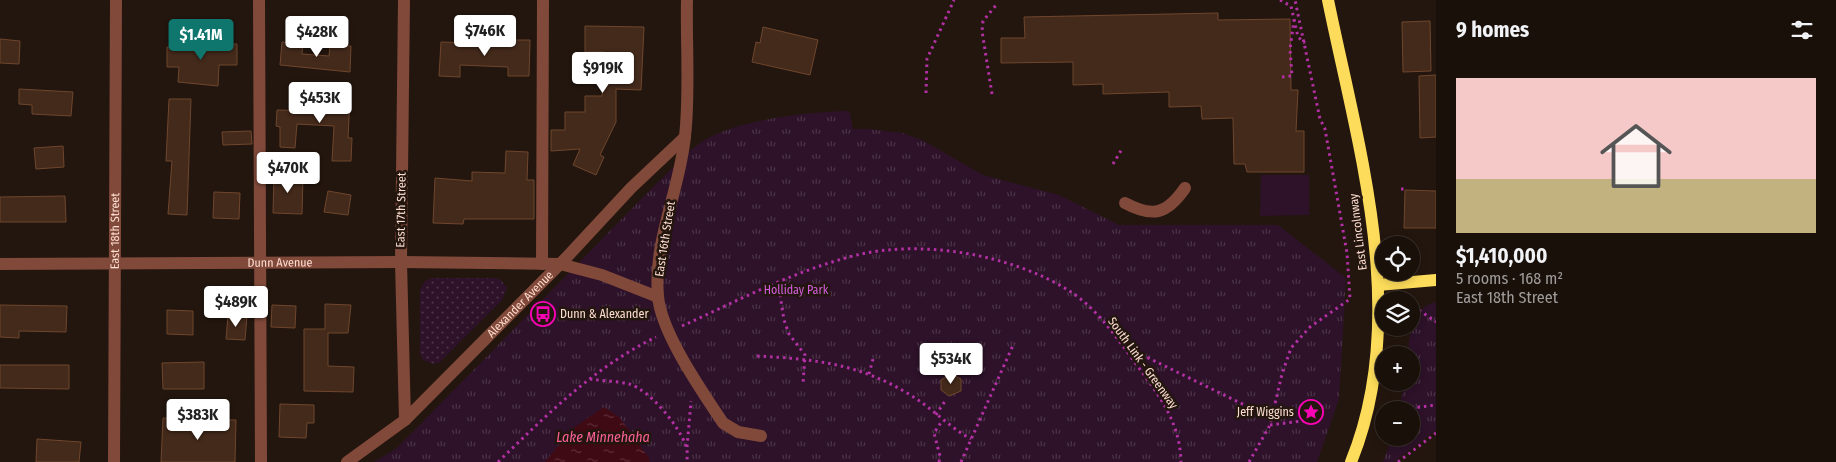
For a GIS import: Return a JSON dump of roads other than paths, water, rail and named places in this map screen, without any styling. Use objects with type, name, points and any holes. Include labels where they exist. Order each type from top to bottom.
[{"type":"main road","name":"East Lincolnway","points":[[1328,0],[1368,196],[1378,285],[1379,324],[1373,382],[1365,421],[1351,462]]},
{"type":"main road","points":[[1378,285],[1436,280]]},
{"type":"street","name":"East 18th Street","points":[[114,462],[116,0]]},
{"type":"street","points":[[259,0],[261,462]]},
{"type":"street","name":"East 17th Street","points":[[404,0],[400,262],[404,420]]},
{"type":"street","points":[[542,264],[543,0]]},
{"type":"street","name":"East 16th Street","points":[[687,0],[685,137],[664,231],[658,269],[658,297],[668,332],[724,423],[738,432],[761,436]]},
{"type":"street","name":"Alexander Avenue","points":[[347,462],[404,420],[560,264],[631,188],[685,137]]},
{"type":"street","points":[[1125,203],[1144,212],[1156,212],[1172,203],[1185,188]]},
{"type":"street","name":"Dunn Avenue","points":[[0,264],[261,262],[560,264],[602,275],[658,297]]},
{"type":"water","name":"Lake Minnehaha","points":[[604,407],[620,418],[650,462],[545,462],[572,429]]},
{"type":"place","name":"Dunn & Alexander","points":[[543,314]]},
{"type":"place","name":"Jeff Wiggins","points":[[1311,412]]},
{"type":"park label","name":"Holliday Park","points":[[796,290]]}]
